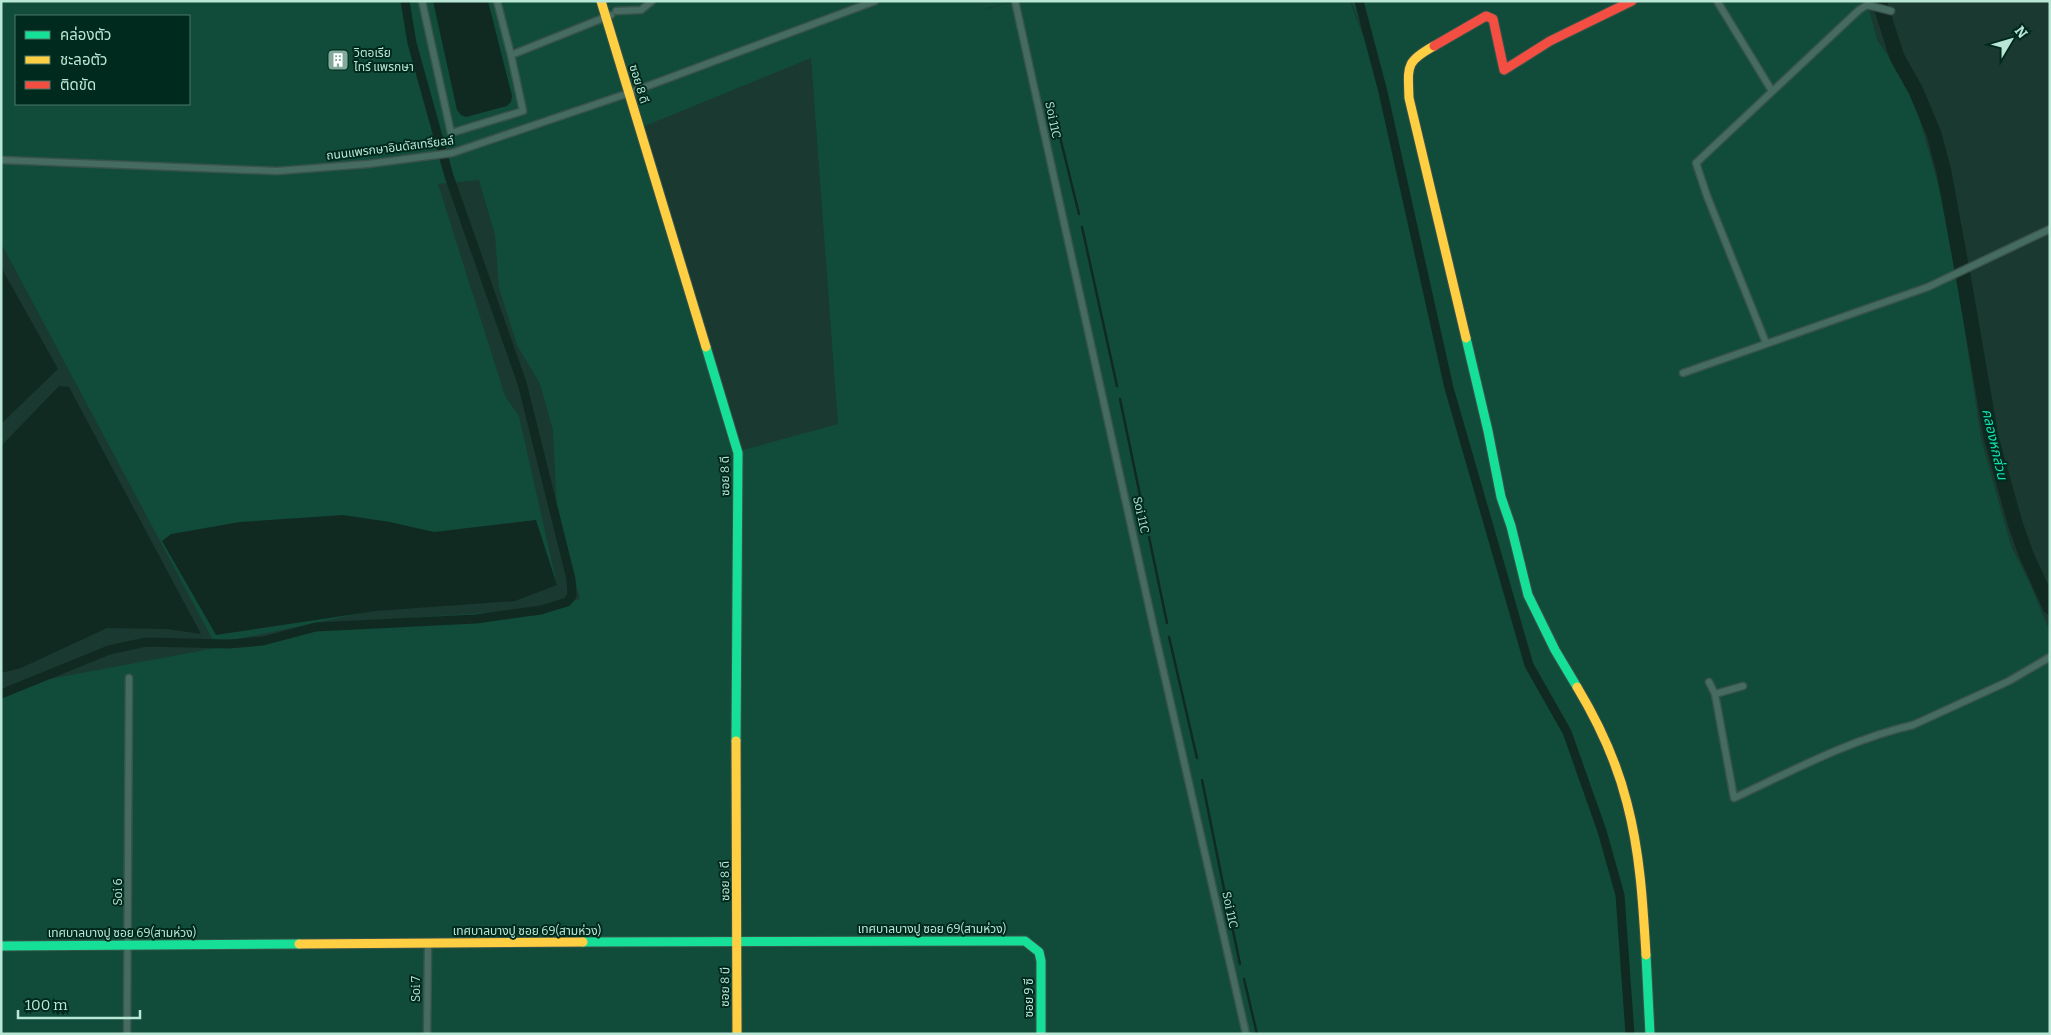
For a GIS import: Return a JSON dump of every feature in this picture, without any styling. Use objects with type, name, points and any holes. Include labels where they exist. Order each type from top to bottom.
[{"type":"street","points":[[422,1],[451,133],[523,111],[497,1]]},
{"type":"street","name":"ซอย 8 ดี","points":[[601,1],[611,15],[629,94],[738,453],[736,744],[738,941]]},
{"type":"street","points":[[511,55],[611,15],[641,10],[652,1]]},
{"type":"street","name":"ถนนแพรกษาอินดัสเทรียลล์","points":[[1,160],[276,171],[368,164],[452,154],[629,94],[875,1]]},
{"type":"street","name":"Soi 11C","points":[[1015,1],[1157,643],[1246,1034]]},
{"type":"street","points":[[1632,1],[1520,57],[1504,70],[1494,19],[1486,16],[1424,51],[1414,59],[1408,69],[1409,98],[1488,431],[1501,498],[1511,526],[1528,595],[1555,650],[1593,714],[1627,801],[1636,842],[1644,915],[1650,1034]]},
{"type":"street","points":[[1717,1],[1772,91]]},
{"type":"street","points":[[1766,343],[1707,196],[1696,163],[1853,15],[1867,5],[1891,11]]},
{"type":"street","points":[[1683,373],[1928,287],[2050,229]]},
{"type":"street","points":[[1709,682],[1715,694],[1734,798],[1828,755],[1897,729],[1913,725],[2009,680],[2050,657]]},
{"type":"street","name":"Soi 6","points":[[127,1034],[129,678]]},
{"type":"street","points":[[1715,694],[1743,686]]},
{"type":"street","name":"ซอย 8 บี","points":[[738,941],[738,1034]]},
{"type":"street","name":"เทศบาลบางปู ซอย 69(สามห่วง)","points":[[1,946],[1025,941],[1039,952],[1041,961]]},
{"type":"street","name":"Soi 7","points":[[427,1034],[428,944]]},
{"type":"street","name":"ซอย 9 ซี","points":[[1041,961],[1041,1034]]},
{"type":"shaded area","points":[[1,1],[1012,1],[972,13],[1015,1],[1350,1],[1372,60],[1374,59],[1351,1],[1867,1],[1877,40],[1894,64],[1915,103],[1949,223],[1981,439],[2011,546],[2030,584],[2050,632],[2050,1034],[1,1034],[1,688],[361,621],[514,611],[580,599],[557,511],[553,430],[540,384],[517,345],[499,288],[495,235],[479,180],[438,184],[505,396],[519,416],[557,585],[362,613],[215,644],[1,243]],"holes":[[[811,58],[838,424],[736,452],[635,130]]]},
{"type":"shaded area","points":[[433,1],[488,1],[512,96],[511,102],[507,106],[466,117],[457,110]]},
{"type":"shaded area","points":[[1,267],[58,369],[1,424]]},
{"type":"shaded area","points":[[59,386],[69,387],[201,634],[167,629],[107,628],[21,668],[1,673],[1,446]]},
{"type":"shaded area","points":[[343,515],[390,522],[434,532],[536,520],[557,585],[515,601],[376,611],[216,635],[162,541],[171,534],[240,522]]},
{"type":"waterway","points":[[1,694],[109,650],[146,642],[229,644],[263,641],[316,627],[476,619],[541,610],[567,602],[572,596],[571,579],[522,383],[449,176],[412,43],[405,1]]},
{"type":"waterway","points":[[1359,1],[1383,92],[1449,388],[1529,665],[1567,732],[1602,831],[1620,895],[1630,1034]]},
{"type":"waterway","name":"คลองหกส่วน","points":[[1879,1],[1897,57],[1916,91],[1934,134],[1944,172],[1962,270]]},
{"type":"waterway","points":[[1056,121],[1079,214]]},
{"type":"waterway","points":[[1082,227],[1117,386]]},
{"type":"waterway","name":"คลองหกส่วน","points":[[1963,275],[1991,437],[2015,523],[2026,554],[2050,607]]},
{"type":"waterway","points":[[1120,399],[1146,524]]},
{"type":"waterway","points":[[1149,537],[1167,623]]},
{"type":"waterway","points":[[1169,637],[1197,758]]},
{"type":"waterway","points":[[1202,780],[1226,899]]},
{"type":"waterway","points":[[1228,907],[1240,964]]},
{"type":"waterway","points":[[1244,979],[1257,1034]]},
{"type":"traffic: fast","points":[[1466,338],[1501,497],[1511,526],[1528,595],[1555,650],[1577,687]]},
{"type":"traffic: fast","points":[[706,347],[738,453],[736,741]]},
{"type":"traffic: fast","points":[[583,942],[1025,941],[1039,952],[1041,961],[1041,1034]]},
{"type":"traffic: fast","points":[[1,946],[299,944]]},
{"type":"traffic: fast","points":[[1646,955],[1650,1034]]},
{"type":"traffic: slow","points":[[601,1],[706,347]]},
{"type":"traffic: slow","points":[[1434,46],[1418,56],[1410,66],[1408,79],[1409,98],[1466,338]]},
{"type":"traffic: slow","points":[[1577,687],[1606,743],[1627,803],[1638,859],[1646,955]]},
{"type":"traffic: slow","points":[[736,741],[737,1034]]},
{"type":"traffic: slow","points":[[299,944],[583,942]]},
{"type":"traffic: jam","points":[[1434,46],[1486,16],[1493,19],[1504,70],[1550,41],[1632,1]]},
{"type":"place","name":"วิตอเรีย ไทร์ แพรกษา","points":[[338,60]]}]
